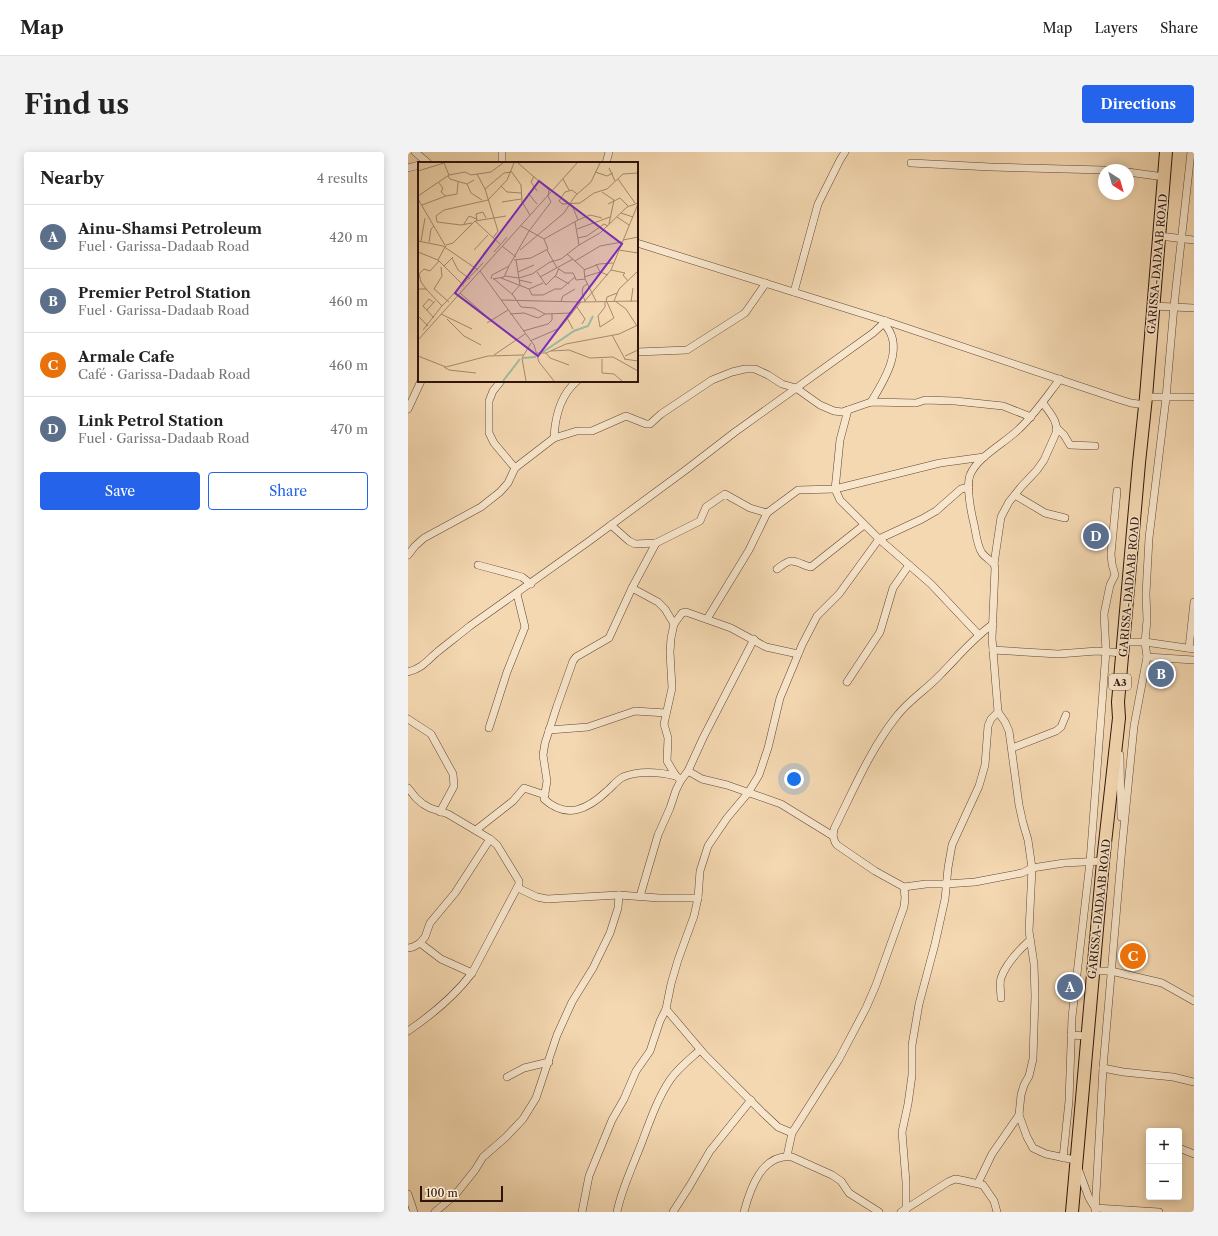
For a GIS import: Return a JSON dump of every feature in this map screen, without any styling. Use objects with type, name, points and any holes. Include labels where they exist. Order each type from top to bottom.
[{"type":"highway","name":"GARISSA-DADAAB ROAD","points":[[1072,1212],[1075,1160],[1092,971],[1119,718],[1118,702],[1166,152]]},
{"type":"street","points":[[415,152],[427,162]]},
{"type":"street","points":[[606,162],[609,152]]},
{"type":"street","points":[[794,292],[818,204],[845,152]]},
{"type":"street","points":[[1095,1210],[1102,1068],[1122,847],[1134,726],[1147,657],[1145,642],[1147,620],[1146,594],[1148,538],[1166,398],[1174,306],[1191,152]]},
{"type":"street","points":[[911,163],[1098,170]]},
{"type":"street","points":[[408,168],[418,165]]},
{"type":"street","points":[[1134,173],[1164,177]]},
{"type":"street","points":[[1159,236],[1194,240]]},
{"type":"street","points":[[638,244],[794,292],[1131,403],[1166,398],[1194,397]]},
{"type":"street","points":[[638,352],[687,350],[745,313],[766,283]]},
{"type":"street","points":[[1153,306],[1194,308]]},
{"type":"street","points":[[408,672],[418,669],[425,664],[436,653],[470,626],[531,584],[872,333],[884,322]]},
{"type":"street","points":[[871,402],[889,370],[893,355],[891,332],[884,322]]},
{"type":"street","points":[[408,555],[424,538],[481,506],[500,492],[508,483],[515,468],[554,438],[577,431],[592,431],[626,416],[646,424],[650,424],[703,385],[732,372],[745,369],[755,369],[782,384],[796,388],[820,404],[834,411],[842,412],[871,402],[916,403],[926,400],[985,403],[1004,406],[1030,417]]},
{"type":"street","points":[[994,564],[980,551],[972,515],[969,487],[970,476],[975,467],[984,458],[1019,430],[1043,403],[1060,379]]},
{"type":"street","points":[[408,409],[420,382]]},
{"type":"street","points":[[500,382],[493,391],[489,401],[489,433],[494,443],[515,468]]},
{"type":"street","points":[[554,438],[556,418],[562,401],[566,393],[575,382]]},
{"type":"street","points":[[1043,403],[1058,429],[1070,445],[1095,446]]},
{"type":"street","points":[[848,410],[840,440],[835,489],[842,504],[939,592],[978,634]]},
{"type":"street","points":[[1058,429],[1044,460],[1009,502],[1001,517],[994,564],[993,650],[998,712],[1009,731],[1023,823],[1028,840],[1032,868],[1029,931],[1034,964],[1035,996],[1033,1059],[1029,1076],[1021,1095],[1019,1115],[1027,1137],[1036,1151],[1075,1160],[1095,1210]]},
{"type":"street","points":[[707,619],[749,550],[767,513],[798,490],[835,489],[940,463],[984,458]]},
{"type":"street","points":[[582,1212],[589,1176],[608,1130],[624,1099],[636,1070],[650,1050],[660,1021],[666,1009],[678,960],[694,916],[698,898],[700,871],[708,846],[726,818],[748,793],[759,775],[766,756],[777,708],[798,654],[817,616],[839,594],[879,539],[922,520],[936,511],[961,489],[969,487]]},
{"type":"street","points":[[1063,1158],[1069,1101],[1073,1009],[1090,862],[1106,651],[1104,614],[1110,585],[1115,575],[1111,554],[1117,491]]},
{"type":"street","points":[[611,525],[629,541],[635,544],[656,543],[698,523],[706,507],[723,495],[726,495],[750,508],[767,513]]},
{"type":"street","points":[[1015,495],[1045,513],[1065,518]]},
{"type":"street","points":[[777,569],[790,561],[808,567],[811,566],[864,525]]},
{"type":"street","points":[[656,543],[632,588],[610,638],[576,657],[573,661],[545,743],[543,755],[547,781],[544,799],[551,804],[565,810],[572,811],[596,801],[624,777],[649,772],[678,778],[688,771],[703,738],[754,639]]},
{"type":"street","points":[[478,565],[522,577],[531,584]]},
{"type":"street","points":[[846,682],[880,632],[893,588],[909,565]]},
{"type":"street","points":[[632,588],[658,602],[665,609],[674,624]]},
{"type":"street","points":[[489,728],[508,672],[526,627],[517,594]]},
{"type":"street","points":[[993,650],[1058,654],[1106,651],[1145,642],[1192,648],[1194,602]]},
{"type":"street","points":[[640,896],[658,835],[666,819],[676,790],[678,778],[667,759],[668,738],[664,724],[672,688],[670,652],[674,624],[682,613],[686,612],[731,628],[766,646],[798,654]]},
{"type":"street","points":[[993,624],[978,634],[939,676],[907,704],[880,738],[834,829],[834,842],[875,871],[904,887],[926,884],[975,882],[1002,877],[1032,868],[1064,863],[1103,861]]},
{"type":"street","points":[[1147,657],[1194,660]]},
{"type":"street","points":[[549,730],[588,727],[635,711],[666,713]]},
{"type":"street","points":[[904,1211],[906,1182],[902,1132],[912,1075],[912,1045],[919,1004],[946,899],[946,884],[952,845],[979,786],[985,765],[988,726],[991,719],[998,712]]},
{"type":"street","points":[[1012,748],[1056,731],[1061,727],[1066,715]]},
{"type":"street","points":[[1119,718],[1122,847]]},
{"type":"street","points":[[408,719],[431,734],[453,774],[454,786],[440,812]]},
{"type":"street","points":[[688,771],[702,779],[720,783],[782,804],[833,836]]},
{"type":"street","points":[[408,788],[423,804],[448,814],[490,839],[497,845],[519,881],[518,888],[472,973],[447,1002],[429,1017],[408,1031]]},
{"type":"street","points":[[476,830],[524,788],[545,795]]},
{"type":"street","points":[[408,948],[413,947],[425,937],[430,923],[455,893],[490,839]]},
{"type":"street","points":[[788,1156],[792,1134],[839,1059],[866,1008],[876,985],[904,907],[904,887]]},
{"type":"street","points":[[518,888],[537,897],[547,899],[619,895],[659,898],[698,898]]},
{"type":"street","points":[[435,1212],[455,1195],[475,1170],[483,1157],[506,1137],[523,1119],[536,1098],[557,1035],[572,1002],[593,968],[610,933],[618,908],[619,895]]},
{"type":"street","points":[[1001,998],[1000,979],[1009,962],[1030,940]]},
{"type":"street","points":[[420,942],[441,959],[472,973]]},
{"type":"street","points":[[1092,971],[1111,971],[1162,983],[1194,1001]]},
{"type":"street","points":[[666,1009],[700,1050],[778,1127],[792,1134]]},
{"type":"street","points":[[1071,1035],[1086,1036]]},
{"type":"street","points":[[616,1212],[622,1190],[658,1100],[674,1075],[700,1050]]},
{"type":"street","points":[[507,1077],[524,1068],[538,1063],[549,1062]]},
{"type":"street","points":[[1102,1068],[1123,1072],[1173,1077],[1194,1082]]},
{"type":"street","points":[[673,1212],[710,1151],[751,1100]]},
{"type":"street","points":[[978,1183],[992,1154],[1019,1115]]},
{"type":"street","points":[[1182,1149],[1194,1154]]},
{"type":"street","points":[[744,1212],[748,1197],[760,1172],[767,1165],[788,1156],[832,1175],[841,1181],[848,1193],[879,1212]]},
{"type":"street","points":[[904,1211],[951,1180],[961,1180],[983,1185],[994,1200],[997,1212]]},
{"type":"street","points":[[408,1194],[414,1212]]},
{"type":"street","points":[[1095,1210],[1159,1212]]},
{"type":"place","name":"Link Petrol Station","points":[[1096,536]]},
{"type":"place","name":"Premier Petrol Station","points":[[1161,674]]},
{"type":"place","name":"Armale Cafe","points":[[1133,956]]},
{"type":"place","name":"Ainu-Shamsi Petroleum","points":[[1070,987]]}]
